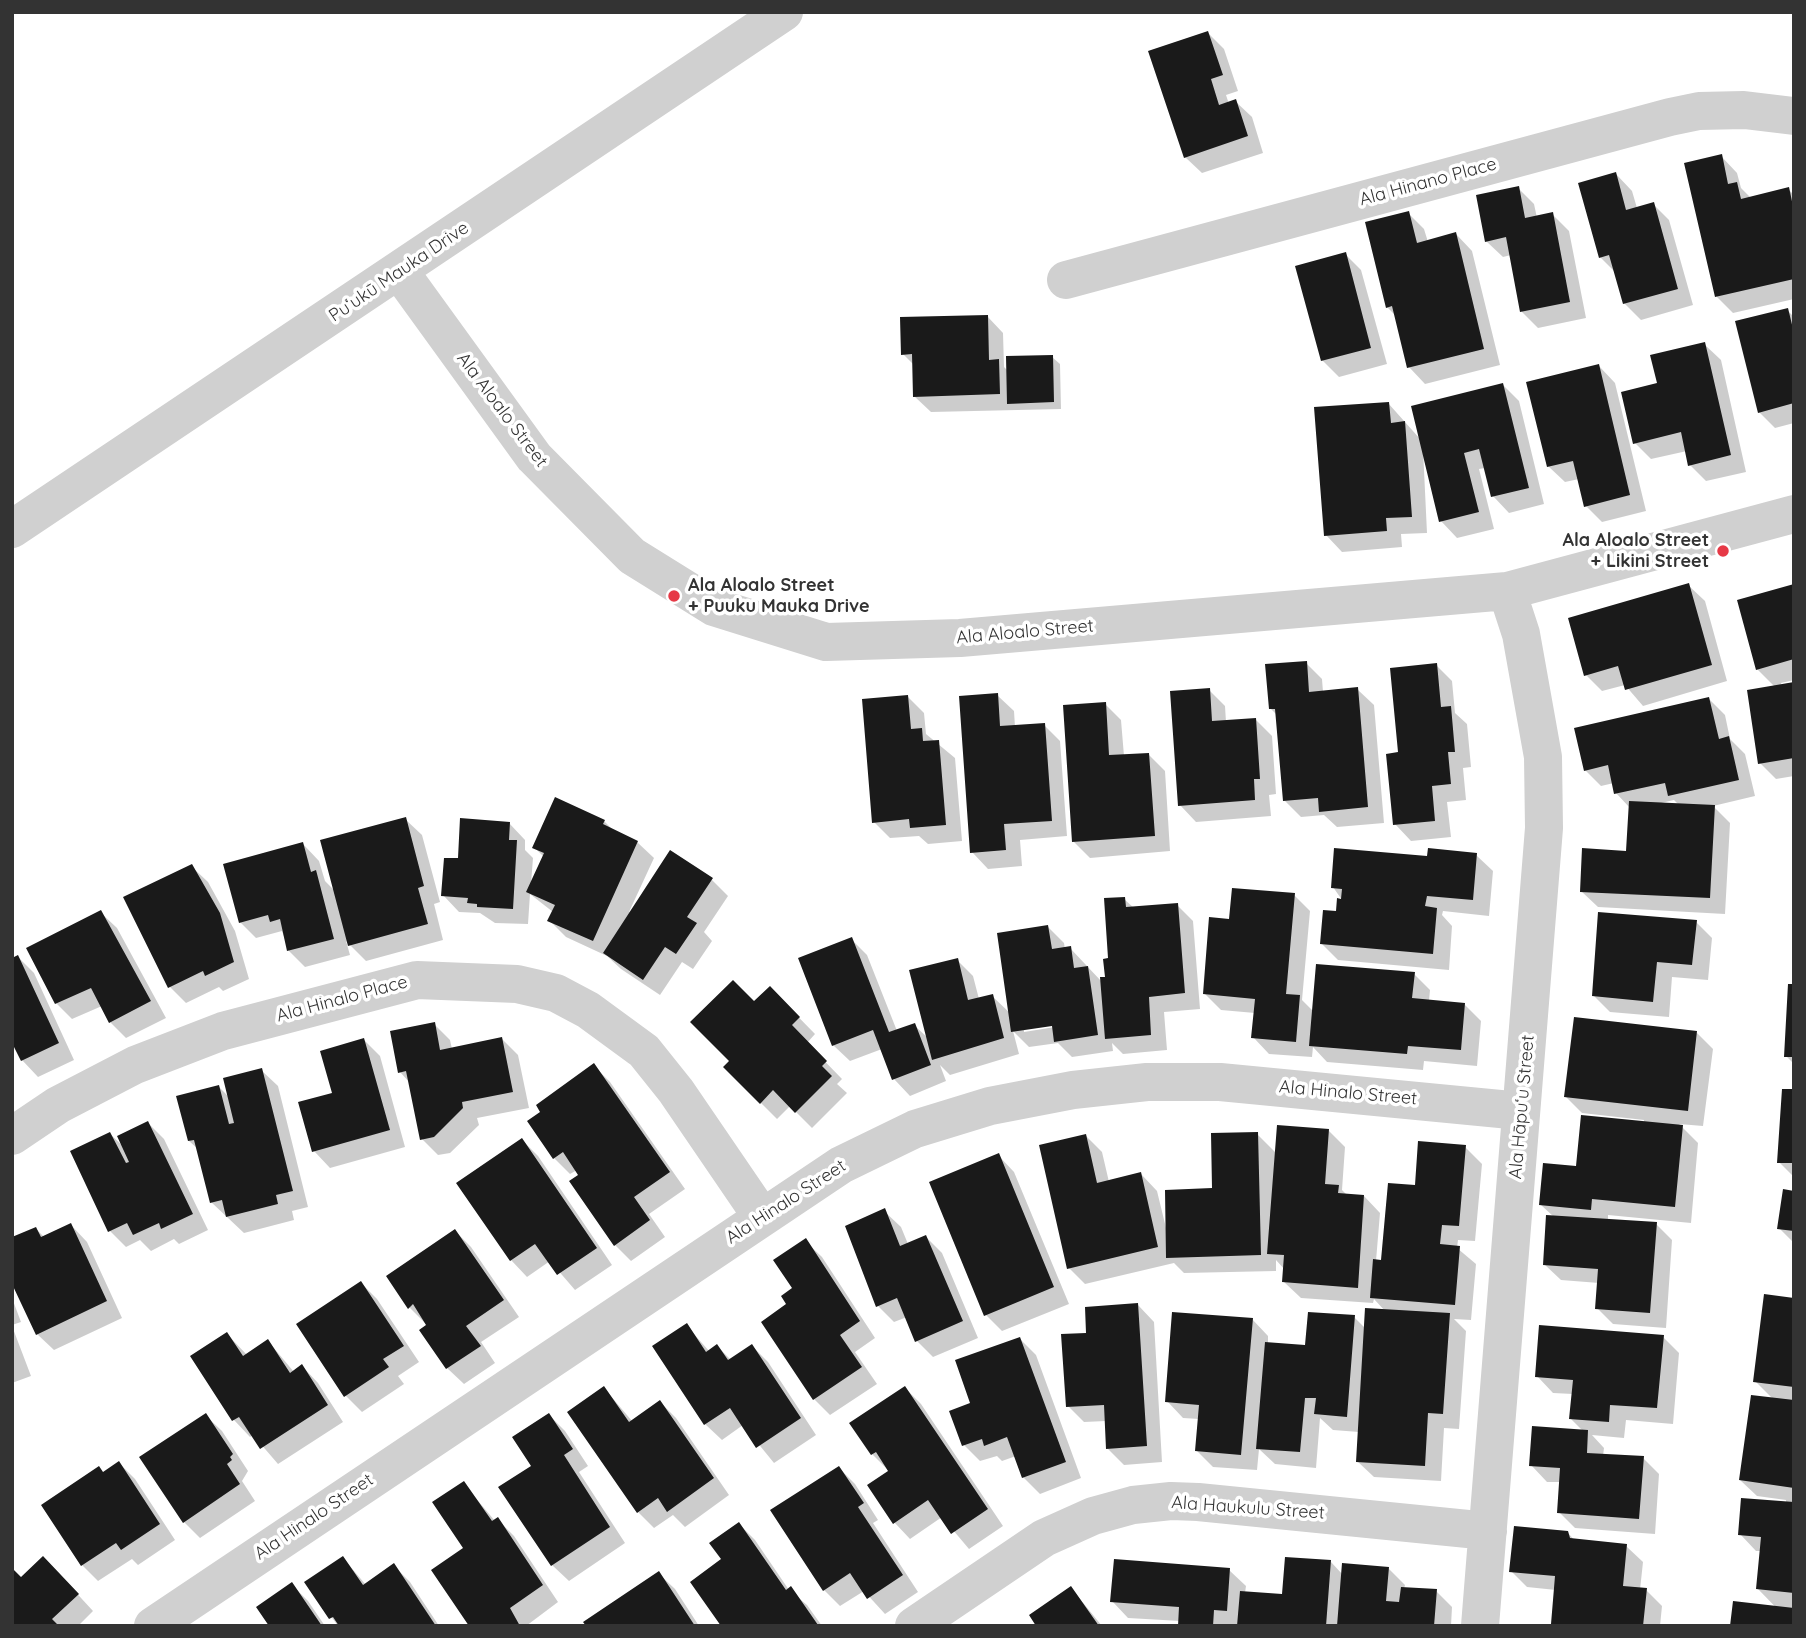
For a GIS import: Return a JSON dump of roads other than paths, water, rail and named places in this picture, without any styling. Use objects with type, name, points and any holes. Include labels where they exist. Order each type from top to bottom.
[{"type":"street","name":"Puʻukū Mauka Drive","points":[[12,529],[400,272],[783,12]]},
{"type":"street","name":"Ala Hinano Place","points":[[1066,280],[1670,117],[1699,111],[1744,110],[1794,116]]},
{"type":"street","name":"Ala Aloalo Street","points":[[400,272],[534,457],[632,556],[713,607],[827,642],[960,638],[1507,592],[1794,514]]},
{"type":"street","name":"Ala Hāpuʻu Street","points":[[1480,1626],[1543,872],[1543,757],[1521,634],[1507,592]]},
{"type":"street","name":"Ala Hinalo Place","points":[[12,1136],[58,1105],[135,1065],[223,1031],[417,980],[517,984],[567,998],[609,1023],[644,1051],[676,1091],[762,1217]]},
{"type":"street","name":"Ala Hinalo Street","points":[[153,1626],[841,1165],[915,1129],[990,1106],[1073,1090],[1147,1082],[1220,1082],[1521,1111]]},
{"type":"street","name":"Ala Haukulu Street","points":[[914,1626],[1044,1538],[1093,1516],[1133,1505],[1171,1501],[1198,1502],[1488,1531]]},
{"type":"place","name":"Ala Aloalo Street + Likini Street","points":[[1723,551]]},
{"type":"place","name":"Ala Aloalo Street + Puuku Mauka Drive","points":[[674,596]]}]
